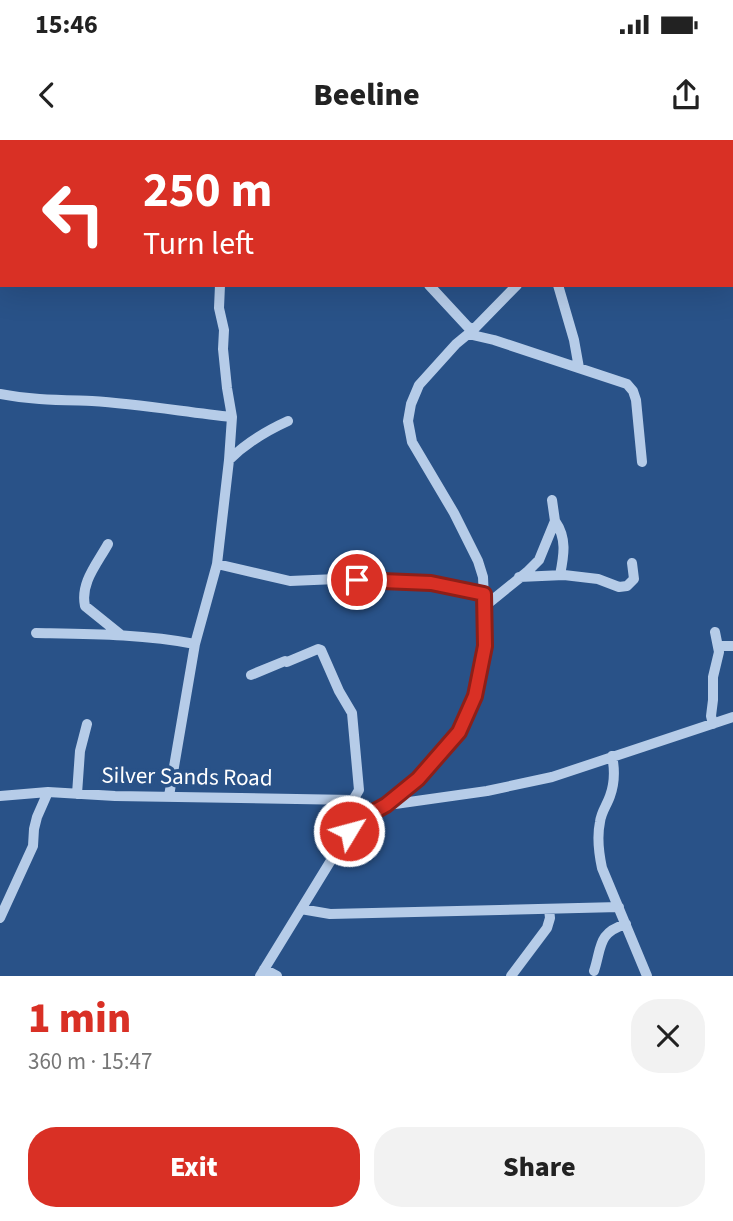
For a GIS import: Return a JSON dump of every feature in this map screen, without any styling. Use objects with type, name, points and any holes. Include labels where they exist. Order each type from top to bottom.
[{"type":"street","points":[[169,796],[195,644],[217,564],[229,460],[232,417],[223,349],[224,330],[219,307],[220,287]]},
{"type":"street","points":[[431,287],[471,332],[627,384],[636,400],[642,462]]},
{"type":"street","points":[[277,976],[262,973],[349,831],[418,779],[459,732],[475,696],[485,646],[483,577],[454,513],[412,442],[408,421],[419,384],[515,287]]},
{"type":"street","points":[[559,287],[579,368]]},
{"type":"street","points":[[0,394],[93,401],[232,417]]},
{"type":"street","points":[[229,460],[260,435],[288,421]]},
{"type":"street","points":[[552,500],[555,521],[562,532],[564,545],[560,575]]},
{"type":"street","points":[[484,600],[539,560],[555,521]]},
{"type":"street","points":[[108,544],[86,582],[85,606],[121,635]]},
{"type":"street","points":[[217,564],[290,580],[431,583],[484,600]]},
{"type":"street","points":[[519,577],[560,575],[598,579],[619,587],[627,586],[634,579],[632,564]]},
{"type":"street","points":[[713,724],[713,677],[719,656],[715,632]]},
{"type":"street","points":[[36,634],[121,635],[195,644]]},
{"type":"street","points":[[719,646],[733,646]]},
{"type":"street","points":[[251,676],[285,661],[321,650],[352,713],[359,790],[354,800],[366,816]]},
{"type":"street","points":[[386,805],[487,791],[552,777],[733,717]]},
{"type":"street","points":[[77,794],[79,760],[87,724]]},
{"type":"street","points":[[612,757],[614,783],[599,824],[600,856],[602,867],[647,976]]},
{"type":"street","points":[[0,918],[33,846],[39,811],[48,792]]},
{"type":"street","name":"Silver Sands Road","points":[[0,796],[48,792],[115,796],[354,800]]},
{"type":"street","points":[[22,795],[27,803],[39,811]]},
{"type":"street","points":[[301,909],[330,914],[619,907]]},
{"type":"street","points":[[511,976],[547,928],[549,909]]},
{"type":"street","points":[[594,971],[599,947],[607,933],[612,928],[625,924]]},
{"type":"route","points":[[349,831],[418,779],[459,732],[475,696],[485,646],[484,594],[431,583],[357,580]]}]
